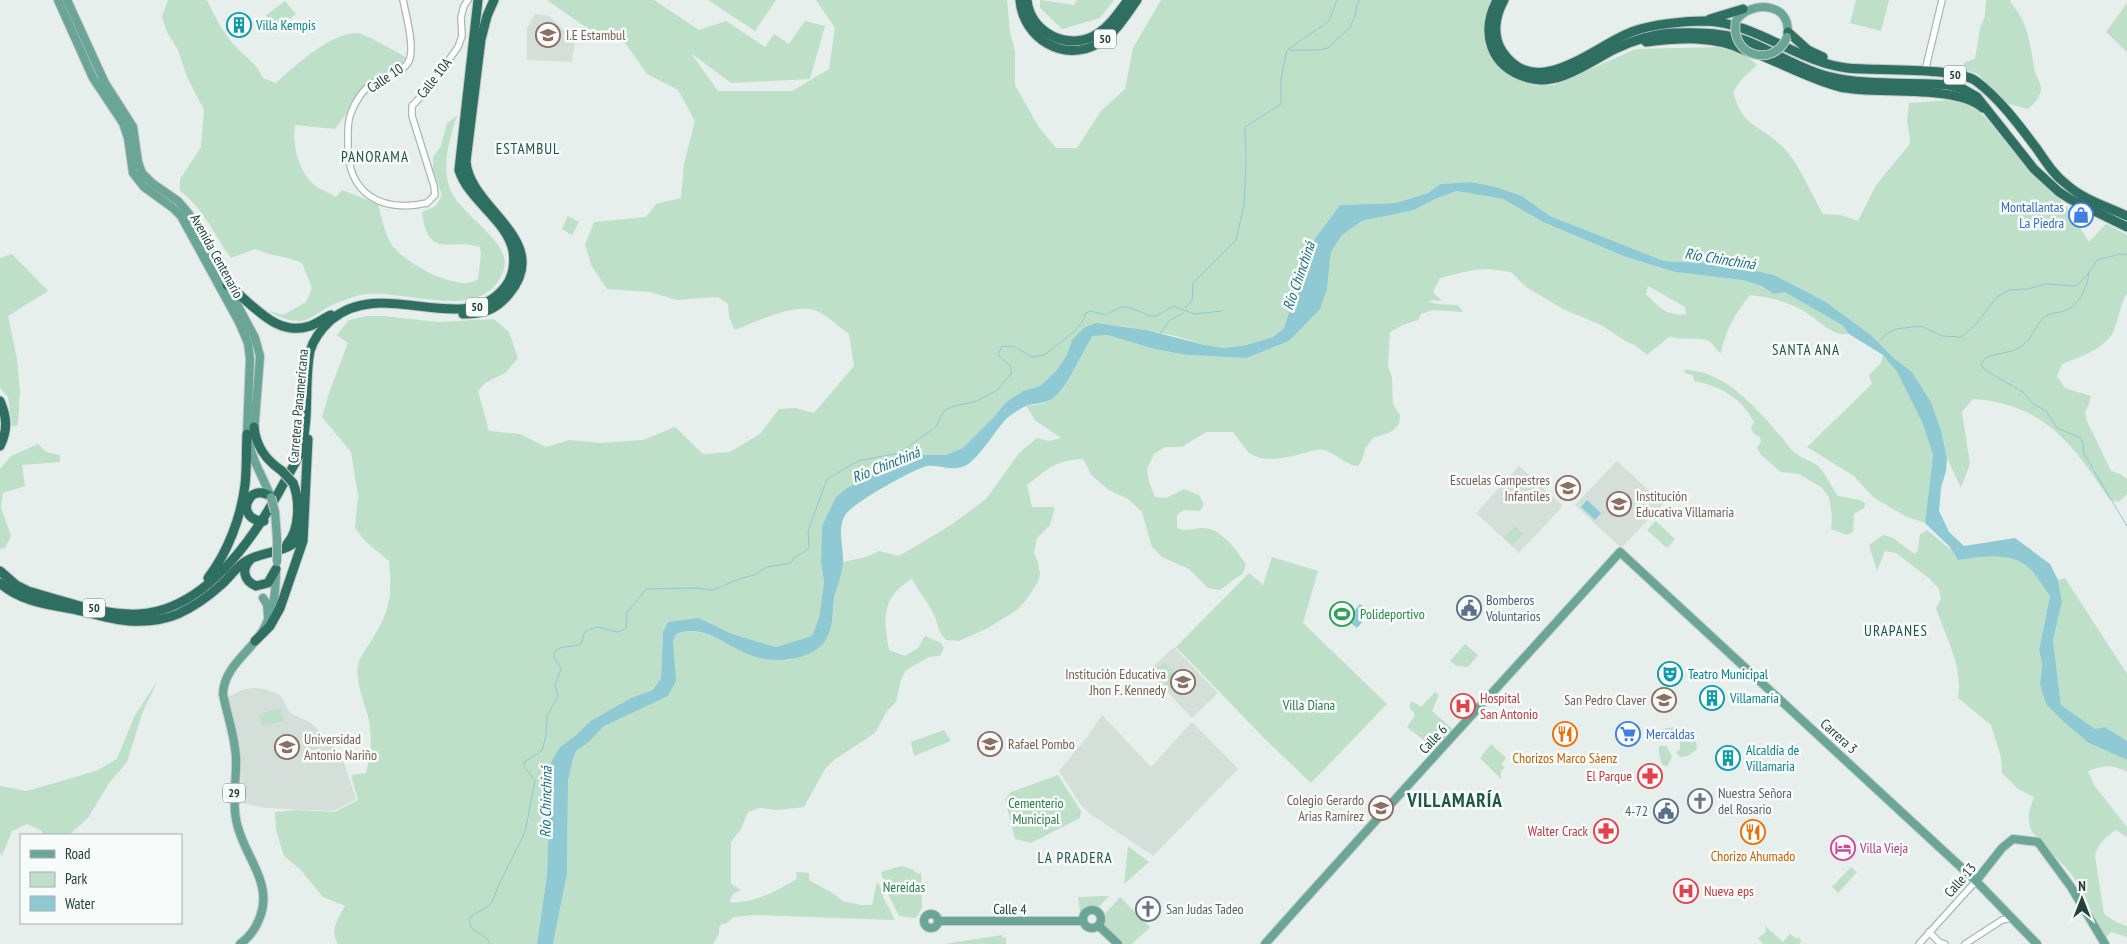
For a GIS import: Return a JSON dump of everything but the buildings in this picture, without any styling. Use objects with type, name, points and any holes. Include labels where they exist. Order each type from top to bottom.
[{"type":"highway","name":"Carretera Panamericana","points":[[287,477],[301,452],[306,420],[309,358],[312,344],[325,326],[346,309],[360,304],[376,302],[454,309],[478,307],[498,295],[511,276],[514,257],[509,241],[466,186],[459,170],[478,0]]},
{"type":"highway","name":"Carretera Panamericana","points":[[255,641],[270,626],[282,603],[303,541],[308,422],[314,357],[318,342],[330,327],[345,315],[368,308],[380,307],[463,314],[485,312],[494,309],[502,302],[518,281],[521,261],[518,243],[513,234],[477,190],[466,170],[481,39],[487,16],[494,0]]},
{"type":"highway","name":"50","points":[[1020,0],[1026,23],[1036,36],[1052,46],[1072,50],[1090,47],[1105,39],[1137,0]]},
{"type":"highway","name":"50","points":[[1027,0],[1032,17],[1043,30],[1056,38],[1072,41],[1086,39],[1101,31],[1128,0]]},
{"type":"highway","name":"50","points":[[1497,0],[1489,25],[1491,46],[1504,65],[1513,72],[1528,78],[1545,80],[1562,76],[1646,37],[1660,34],[1720,34],[1742,39],[1826,76],[1854,80],[1930,84],[1956,87],[1969,91],[1985,106],[2034,169],[2058,192],[2127,227]]},
{"type":"highway","name":"50","points":[[1504,0],[1496,24],[1497,41],[1501,50],[1517,65],[1539,72],[1559,70],[1572,65],[1619,36],[1636,30],[1692,22],[1719,23],[1746,30],[1820,62],[1846,68],[1934,72],[1966,76],[1982,86],[2002,104],[2055,174],[2066,184],[2091,200],[2127,216]]},
{"type":"highway","points":[[1692,22],[1714,19],[1743,9]]},
{"type":"highway","points":[[1788,34],[1808,50],[1827,58],[1856,63],[1951,70],[1966,76]]},
{"type":"highway","points":[[1626,45],[1671,40],[1712,40],[1733,44],[1746,51]]},
{"type":"highway","points":[[1762,56],[1842,87],[1960,97],[1980,106],[2003,131]]},
{"type":"highway","points":[[227,285],[240,294],[257,312],[274,323],[286,327],[300,328],[311,326],[346,309]]},
{"type":"highway","points":[[0,401],[5,414],[6,426],[0,446]]},
{"type":"highway","points":[[254,427],[262,453],[287,477],[297,499],[295,530],[291,540],[281,549]]},
{"type":"highway","points":[[193,595],[221,559],[237,521],[245,483],[247,434]]},
{"type":"highway","points":[[287,477],[299,474],[303,476],[306,485]]},
{"type":"highway","name":"50","points":[[0,571],[16,585],[28,591],[125,614],[156,611],[170,607],[193,595],[218,575],[264,521],[287,477]]},
{"type":"highway","points":[[264,521],[255,520],[249,515],[246,509],[247,502],[251,496],[258,493],[265,493],[271,497]]},
{"type":"highway","name":"50","points":[[0,583],[11,591],[31,600],[122,620],[149,622],[172,617],[197,603],[216,590],[241,565],[252,558],[287,548],[298,540],[305,521]]},
{"type":"highway","points":[[252,558],[246,564],[244,573],[251,584],[260,586],[268,583],[276,565]]},
{"type":"main road","name":"Avenida Centenario","points":[[58,0],[93,78],[123,123],[128,138],[133,173],[144,186],[181,216],[244,332],[250,359],[247,434],[251,456],[271,497],[275,512],[277,539],[275,599],[268,619],[255,641]]},
{"type":"main road","name":"Avenida Centenario","points":[[67,0],[105,83],[127,114],[133,127],[138,162],[142,173],[145,178],[183,207],[256,338],[260,351],[253,443],[258,468]]},
{"type":"main road","points":[[1780,0],[1788,22],[1788,34],[1780,49],[1762,56],[1746,51],[1740,44],[1736,36],[1736,21],[1743,9],[1757,1],[1771,4],[1784,13]]},
{"type":"main road","name":"Carrera 3","points":[[1620,552],[1958,865],[2037,944]]},
{"type":"main road","name":"Calle 6","points":[[1265,944],[1306,896],[1620,552]]},
{"type":"main road","points":[[263,598],[268,609],[268,619]]},
{"type":"main road","name":"29","points":[[240,944],[250,935],[258,922],[264,906],[264,894],[261,880],[236,821],[234,802],[236,756],[223,687],[235,664],[255,641]]},
{"type":"main road","name":"Calle 13","points":[[1976,882],[1986,868],[2013,839],[2038,842],[2071,887],[2105,944]]},
{"type":"main road","points":[[1958,865],[1975,871],[1986,868]]},
{"type":"main road","points":[[1088,911],[1096,911],[1101,917],[1098,926],[1089,928],[1083,921],[1088,911]]},
{"type":"main road","name":"Calle 4","points":[[938,921],[1083,921]]},
{"type":"main road","points":[[1098,926],[1118,944]]},
{"type":"street","name":"Calle 10","points":[[403,0],[411,44],[409,61],[401,69],[372,84],[359,97],[350,115],[348,156],[353,176],[361,190],[378,201],[401,207],[427,203],[434,195],[434,186]]},
{"type":"street","name":"Calle 10A","points":[[434,186],[412,116],[412,106],[428,89],[458,47],[462,36],[461,18],[464,6],[468,0]]},
{"type":"street","points":[[1926,67],[1942,0]]},
{"type":"street","name":"Calle 13","points":[[1919,944],[1976,882]]},
{"type":"street","points":[[1965,944],[2002,920],[2012,918]]},
{"type":"street","points":[[1929,932],[1939,942],[1945,944]]},
{"type":"shaded area","name":"I.E Estambul","points":[[535,14],[549,16],[575,41],[572,62],[527,60],[527,28]]},
{"type":"shaded area","name":"Institución Educativa Villamaría","points":[[1617,461],[1663,504],[1621,548],[1575,505]]},
{"type":"shaded area","points":[[1519,466],[1563,506],[1519,553],[1476,513]]},
{"type":"shaded area","name":"Institución Educativa Jhon F. Kennedy","points":[[1174,647],[1218,693],[1192,718],[1148,671]]},
{"type":"shaded area","name":"Universidad Antonio Nariño","points":[[244,689],[265,689],[280,695],[290,713],[311,723],[330,742],[342,757],[356,799],[334,811],[265,808],[242,803],[241,752],[228,697]]},
{"type":"shaded area","points":[[1102,715],[1151,767],[1192,722],[1238,769],[1153,856],[1090,814],[1081,805],[1059,771],[1088,736]]},
{"type":"green space","points":[[168,0],[207,0],[219,24],[234,45],[253,63],[263,78],[276,83],[314,51],[347,34],[361,34],[406,57],[401,67],[359,96],[335,129],[295,125],[294,141],[300,166],[315,186],[336,197],[342,190],[378,204],[389,240],[407,260],[445,279],[469,283],[478,279],[480,247],[435,242],[429,237],[422,212],[436,206],[442,195],[433,170],[433,157],[441,146],[447,123],[457,116],[447,157],[448,183],[461,206],[493,238],[501,249],[505,261],[503,272],[492,289],[476,298],[456,301],[370,294],[353,297],[337,303],[301,321],[282,318],[273,314],[270,311],[283,315],[306,302],[312,288],[302,263],[255,249],[231,258],[196,206],[180,191],[180,179],[201,147],[204,110],[187,77],[178,50],[167,32],[162,17]]},
{"type":"green space","points":[[547,0],[654,0],[699,30],[726,21],[765,47],[774,34],[789,44],[805,21],[825,26],[810,79],[731,83],[691,53],[718,91],[792,91],[829,69],[835,28],[816,0],[1007,0],[1010,32],[1015,51],[1015,85],[1038,126],[1056,148],[1077,148],[1101,111],[1125,89],[1133,48],[1161,0],[1490,0],[1484,32],[1492,54],[1499,66],[1514,79],[1534,85],[1554,85],[1636,49],[1718,47],[1747,56],[1757,65],[1741,80],[1733,92],[1742,113],[1747,120],[1775,140],[1789,153],[1823,214],[1841,215],[1858,221],[1876,185],[1909,145],[1907,121],[1909,103],[1949,100],[1966,104],[1986,118],[2030,172],[2064,203],[2089,242],[2106,224],[2127,235],[2127,293],[2114,330],[2110,337],[2099,347],[2062,364],[2057,376],[2065,388],[2091,396],[2085,412],[2087,421],[2111,471],[2127,479],[2127,494],[2119,502],[2110,500],[2069,445],[2055,431],[2038,419],[2020,409],[1973,399],[1962,412],[1970,464],[1961,488],[1947,458],[1941,430],[1931,402],[1912,372],[1894,358],[1872,336],[1826,302],[1774,275],[1727,264],[1664,261],[1550,216],[1522,196],[1496,187],[1471,182],[1440,184],[1428,193],[1396,203],[1340,205],[1302,256],[1295,276],[1295,294],[1284,328],[1273,337],[1246,345],[1224,348],[1205,345],[1176,336],[1123,326],[1073,340],[1067,355],[1056,371],[1040,386],[1023,391],[1006,402],[963,448],[946,455],[917,455],[897,466],[862,479],[836,498],[822,526],[821,562],[824,582],[819,618],[812,636],[776,647],[732,634],[699,618],[663,632],[661,678],[653,690],[631,698],[590,721],[575,736],[560,747],[551,762],[547,875],[537,944],[338,944],[335,939],[334,929],[345,906],[323,897],[300,869],[284,856],[276,830],[275,812],[296,810],[335,812],[358,800],[351,775],[366,773],[369,758],[370,728],[357,670],[361,658],[379,628],[387,610],[390,592],[389,561],[366,542],[355,528],[358,495],[351,452],[322,417],[348,343],[337,335],[349,320],[366,316],[438,322],[494,319],[509,332],[518,358],[505,373],[485,383],[478,391],[489,431],[520,434],[546,447],[569,440],[601,443],[643,440],[675,427],[703,454],[730,452],[760,434],[779,409],[795,408],[814,413],[854,366],[849,334],[817,311],[798,309],[787,311],[735,330],[729,317],[728,304],[718,297],[677,300],[650,292],[607,289],[591,265],[585,244],[594,222],[646,217],[656,204],[681,198],[684,164],[695,121],[678,90],[647,74],[626,44],[587,28]]},
{"type":"green space","points":[[708,0],[776,0],[755,31]]},
{"type":"green space","points":[[1040,0],[1074,5],[1077,0],[1114,0],[1100,18],[1062,29],[1040,8]]},
{"type":"green space","points":[[1856,0],[1889,0],[1881,31],[1850,23]]},
{"type":"green space","points":[[1986,0],[2011,0],[2010,2],[2025,26],[2035,72],[2041,88],[2038,98],[2028,109],[2005,103],[1978,74],[1961,69],[1965,62],[1975,59],[1980,28],[1985,16]]},
{"type":"green space","points":[[285,1],[296,14],[277,29],[266,15]]},
{"type":"green space","points":[[2127,3],[2127,52],[2106,32]]},
{"type":"green space","points":[[1457,191],[1503,199],[1543,222],[1626,257],[1675,272],[1742,280],[1762,286],[1773,294],[1785,291],[1842,325],[1849,334],[1830,330],[1802,310],[1790,304],[1750,295],[1732,322],[1725,337],[1721,353],[1711,342],[1706,340],[1669,337],[1647,355],[1635,345],[1601,325],[1563,309],[1526,287],[1511,272],[1489,269],[1473,270],[1440,278],[1433,292],[1442,301],[1433,300],[1428,302],[1458,305],[1463,312],[1433,310],[1421,314],[1418,320],[1390,332],[1388,367],[1392,377],[1393,404],[1400,415],[1399,424],[1391,432],[1373,438],[1365,449],[1358,466],[1349,464],[1324,450],[1274,459],[1259,458],[1247,451],[1233,432],[1206,432],[1182,447],[1165,447],[1154,454],[1147,469],[1149,482],[1155,497],[1166,498],[1184,489],[1199,495],[1204,504],[1200,511],[1184,510],[1177,515],[1177,528],[1187,530],[1204,528],[1217,532],[1223,536],[1246,564],[1243,573],[1220,590],[1208,588],[1189,569],[1162,557],[1152,547],[1142,512],[1128,499],[1109,490],[1092,476],[1083,459],[1065,461],[1052,466],[1027,485],[1032,507],[1055,507],[1050,525],[1037,538],[1034,553],[1040,574],[1038,582],[1017,610],[988,628],[959,641],[946,640],[940,631],[932,610],[912,579],[895,593],[887,609],[886,618],[889,650],[905,656],[918,648],[925,636],[941,643],[944,648],[940,656],[929,657],[906,670],[901,680],[896,702],[887,711],[875,733],[834,760],[825,769],[804,807],[778,810],[760,808],[748,812],[741,829],[731,842],[731,884],[741,890],[733,894],[729,902],[746,901],[764,896],[797,879],[796,872],[809,873],[809,880],[843,901],[860,905],[872,905],[877,882],[884,893],[883,897],[895,920],[753,915],[734,917],[727,923],[721,924],[719,934],[713,944],[553,944],[567,874],[568,781],[576,751],[589,742],[604,726],[647,704],[673,659],[673,642],[676,634],[695,632],[704,634],[753,656],[790,660],[832,622],[834,601],[843,562],[866,557],[879,551],[899,556],[951,525],[986,499],[1019,453],[1037,438],[1050,441],[1061,438],[1036,421],[1026,406],[1046,402],[1058,394],[1093,336],[1108,335],[1187,355],[1248,358],[1289,341],[1327,289],[1331,252],[1342,235],[1362,221],[1414,210],[1435,199]],"holes":[[[1648,286],[1685,307],[1686,314],[1679,315],[1664,310],[1646,294]]]},
{"type":"green space","points":[[568,216],[579,222],[572,235],[562,229]]},
{"type":"green space","points":[[12,254],[48,291],[8,316],[17,359],[20,391],[18,425],[12,427],[8,397],[0,388],[0,258]]},
{"type":"green space","points":[[1883,355],[1897,372],[1923,424],[1933,455],[1925,523],[1905,516],[1873,497],[1854,476],[1807,447],[1872,384],[1869,375],[1881,363]]},
{"type":"green space","points":[[1684,370],[1700,372],[1716,378],[1731,387],[1758,411],[1794,452],[1819,467],[1838,496],[1860,500],[1865,503],[1864,508],[1854,514],[1853,532],[1847,535],[1831,529],[1832,515],[1829,497],[1821,487],[1799,474],[1781,472],[1761,455],[1757,448],[1761,442],[1760,437],[1754,434],[1751,428],[1754,422],[1737,400],[1713,386],[1694,381],[1693,375],[1685,373]]},
{"type":"green space","points":[[38,444],[46,452],[60,455],[60,462],[22,465],[25,486],[3,493],[1,508],[11,536],[5,548],[0,549],[0,469],[11,456]]},
{"type":"green space","points":[[1656,521],[1675,539],[1667,548],[1647,530]]},
{"type":"green space","points":[[1515,526],[1523,534],[1512,545],[1504,537]]},
{"type":"green space","points":[[1927,530],[1950,549],[1950,547],[1958,560],[1997,556],[2025,564],[2050,596],[2039,650],[2042,664],[2040,684],[2089,743],[2127,760],[2127,772],[2108,766],[2088,771],[2094,785],[2127,827],[2127,837],[2116,830],[2102,841],[2095,856],[2104,914],[2116,922],[2127,926],[2127,937],[2111,932],[2106,937],[2094,918],[2082,889],[2069,871],[2032,832],[2029,814],[2034,797],[2018,789],[2002,773],[2001,757],[1991,725],[1958,698],[1959,686],[1956,663],[1936,608],[1941,599],[1939,589],[1930,579],[1896,553],[1885,551],[1877,571],[1869,545],[1883,535],[1893,538],[1915,554],[1918,550],[1920,534]]},
{"type":"green space","name":"Villa Diana","points":[[1272,557],[1318,571],[1303,623],[1387,704],[1311,783],[1265,739],[1176,647],[1249,573],[1263,585]]},
{"type":"green space","points":[[2065,578],[2127,674],[2127,741],[2105,727],[2095,729],[2061,705],[2053,640],[2062,602],[2058,580]]},
{"type":"green space","points":[[1465,644],[1478,655],[1468,667],[1457,666],[1450,661]]},
{"type":"green space","points":[[1164,662],[1181,679],[1170,689],[1153,672]]},
{"type":"green space","points":[[158,680],[143,711],[127,762],[109,783],[88,818],[70,834],[43,834],[42,831],[27,824],[12,831],[2,856],[0,853],[0,786],[27,791],[96,771],[117,759],[134,717]]},
{"type":"green space","points":[[1435,692],[1439,695],[1432,711],[1454,730],[1435,749],[1407,727],[1415,715],[1409,706],[1412,701],[1421,707]]},
{"type":"green space","points":[[281,708],[284,721],[262,726],[259,714]]},
{"type":"green space","points":[[1676,727],[1687,729],[1687,737],[1696,742],[1697,749],[1688,756],[1680,757],[1676,752],[1680,749],[1680,742],[1676,738],[1670,738],[1663,734],[1661,729]]},
{"type":"green space","points":[[944,730],[951,741],[914,756],[911,742]]},
{"type":"green space","points":[[1491,744],[1506,758],[1501,765],[1505,767],[1501,772],[1501,779],[1480,758]]},
{"type":"green space","points":[[1659,746],[1667,746],[1671,754],[1672,757],[1667,766],[1662,765]]},
{"type":"green space","name":"Cementerio Municipal","points":[[1058,775],[1081,811],[1080,818],[1031,843],[1015,839],[1005,799],[1011,792]]},
{"type":"green space","points":[[1128,846],[1149,862],[1124,884]]},
{"type":"green space","name":"Nereidas","points":[[901,866],[912,869],[918,874],[921,872],[922,908],[916,918],[899,916],[888,894],[881,872]]},
{"type":"green space","points":[[1851,867],[1857,872],[1838,893],[1832,887]]},
{"type":"green space","points":[[1109,896],[1097,909],[1090,908],[1080,912],[1078,897]]},
{"type":"green space","points":[[1120,897],[1150,927],[1132,944],[1123,944],[1105,926],[1105,914]]},
{"type":"green space","points":[[1765,926],[1783,942],[1790,934],[1797,939],[1799,937],[1801,942],[1799,944],[1763,944],[1758,938],[1766,932]]},
{"type":"green space","points":[[1002,935],[1002,938],[1006,937],[1006,944],[944,944]]},
{"type":"water","name":"Río Chinchiná","points":[[1471,182],[1496,187],[1522,196],[1550,216],[1664,261],[1727,264],[1774,275],[1826,302],[1872,336],[1894,358],[1912,372],[1931,402],[1941,430],[1947,458],[1939,511],[1949,532],[1964,546],[2015,538],[2050,564],[2058,580],[2062,602],[2053,640],[2061,705],[2095,729],[2105,727],[2127,741],[2127,760],[2089,743],[2046,704],[2040,684],[2042,664],[2039,650],[2050,596],[2032,571],[2025,564],[2016,560],[1997,556],[1958,560],[1950,547],[1925,523],[1933,455],[1923,424],[1897,372],[1883,355],[1849,334],[1842,325],[1785,292],[1773,294],[1762,286],[1742,280],[1675,272],[1626,257],[1543,222],[1503,199],[1457,191],[1435,199],[1414,210],[1362,221],[1342,235],[1331,252],[1327,289],[1320,309],[1289,341],[1247,358],[1187,355],[1155,349],[1108,335],[1093,336],[1069,379],[1058,394],[1049,401],[1024,407],[1007,418],[970,463],[960,468],[927,466],[920,468],[860,502],[846,514],[841,525],[843,562],[834,599],[832,624],[825,641],[814,651],[797,658],[773,660],[750,655],[705,633],[686,631],[676,634],[673,642],[676,681],[668,696],[604,726],[589,742],[576,751],[568,781],[567,874],[553,944],[537,944],[547,875],[551,762],[560,747],[575,736],[590,721],[631,698],[653,690],[661,678],[663,632],[668,622],[699,618],[732,634],[776,647],[812,636],[819,618],[824,582],[821,562],[822,526],[836,497],[847,488],[917,455],[946,455],[963,448],[1006,402],[1023,391],[1040,386],[1056,371],[1067,355],[1072,340],[1084,328],[1096,323],[1146,330],[1224,348],[1246,345],[1273,337],[1284,328],[1295,294],[1295,276],[1302,256],[1340,205],[1396,203],[1428,193],[1440,184]]},
{"type":"water","points":[[1587,500],[1601,513],[1595,520],[1581,507]]},
{"type":"water","points":[[1360,604],[1370,613],[1357,628],[1347,620]]},
{"type":"waterway","points":[[1186,307],[1192,301],[1193,283],[1236,240],[1244,205],[1245,127],[1281,104],[1281,78],[1287,50],[1329,21],[1337,0]]},
{"type":"waterway","points":[[1289,50],[1328,48],[1350,27],[1360,0]]},
{"type":"waterway","points":[[1879,342],[1886,334],[1896,329],[1920,326],[1943,336],[1961,337],[1976,324],[1997,297],[2009,290],[2027,289],[2046,284],[2076,286],[2085,278],[2097,260],[2120,254],[2127,255]]},
{"type":"waterway","points":[[2089,272],[2083,294],[2072,307],[2044,317],[2027,341],[2020,347],[1985,358],[1981,365],[1985,370],[2023,392],[2033,404],[2046,411],[2057,428],[2079,437],[2083,443],[2084,454],[2127,526]]},
{"type":"waterway","name":"Río Chinchiná","points":[[490,944],[488,940],[471,927],[470,917],[490,905],[525,832],[535,781],[524,766],[524,762],[543,748],[547,716],[558,696],[555,685],[561,669],[554,657],[557,650],[581,644],[584,633],[592,628],[596,627],[617,632],[626,629],[627,613],[646,589],[696,588],[713,590],[754,575],[767,567],[791,563],[794,557],[809,547],[808,531],[827,479],[858,461],[899,453],[936,427],[944,411],[951,407],[977,401],[997,390],[1011,374],[1011,367],[998,355],[1002,346],[1015,347],[1032,357],[1044,355],[1075,331],[1086,313],[1091,311],[1105,315],[1121,307],[1128,307],[1150,316],[1157,316],[1173,306],[1194,314],[1222,311]]},
{"type":"waterway","points":[[1160,334],[1169,321],[1183,313]]},
{"type":"place","name":"Villa Kempis","points":[[239,25]]},
{"type":"place","name":"I.E Estambul","points":[[548,35]]},
{"type":"place","name":"Montallantas La Piedra","points":[[2081,215]]},
{"type":"place","name":"Escuelas Campestres Infantiles","points":[[1568,488]]},
{"type":"place","name":"Institución Educativa Villamaría","points":[[1619,504]]},
{"type":"place","name":"Bomberos Voluntarios","points":[[1469,608]]},
{"type":"place","name":"Polideportivo","points":[[1342,614]]},
{"type":"place","name":"Teatro Municipal","points":[[1670,674]]},
{"type":"place","name":"Institución Educativa Jhon F. Kennedy","points":[[1183,682]]},
{"type":"place","name":"Villamaría","points":[[1712,698]]},
{"type":"place","name":"San Pedro Claver","points":[[1664,700]]},
{"type":"place","name":"Hospital San Antonio","points":[[1463,706]]},
{"type":"place","name":"Chorizos Marco Sáenz","points":[[1565,734]]},
{"type":"place","name":"Mercaldas","points":[[1628,734]]},
{"type":"place","name":"Rafael Pombo","points":[[990,744]]},
{"type":"place","name":"Universidad Antonio Nariño","points":[[287,747]]},
{"type":"place","name":"Alcaldía de Villamaria","points":[[1728,758]]},
{"type":"place","name":"El Parque","points":[[1650,776]]},
{"type":"place","name":"Nuestra Señora del Rosario","points":[[1700,801]]},
{"type":"place","name":"Colegio Gerardo Arias Ramírez","points":[[1381,808]]},
{"type":"place","name":"4-72","points":[[1666,811]]},
{"type":"place","name":"Walter Crack","points":[[1606,831]]},
{"type":"place","name":"Chorizo Ahumado","points":[[1753,832]]},
{"type":"place","name":"Villa Vieja","points":[[1843,848]]},
{"type":"place","name":"Nueva eps","points":[[1686,891]]},
{"type":"place","name":"San Judas Tadeo","points":[[1148,909]]},
{"type":"district","name":"ESTAMBUL","points":[[528,149]]},
{"type":"district","name":"PANORAMA","points":[[375,157]]},
{"type":"district","name":"SANTA ANA","points":[[1806,350]]},
{"type":"district","name":"URAPANES","points":[[1896,631]]},
{"type":"district","name":"VILLAMARÍA","points":[[1455,800]]},
{"type":"district","name":"LA PRADERA","points":[[1075,858]]}]
